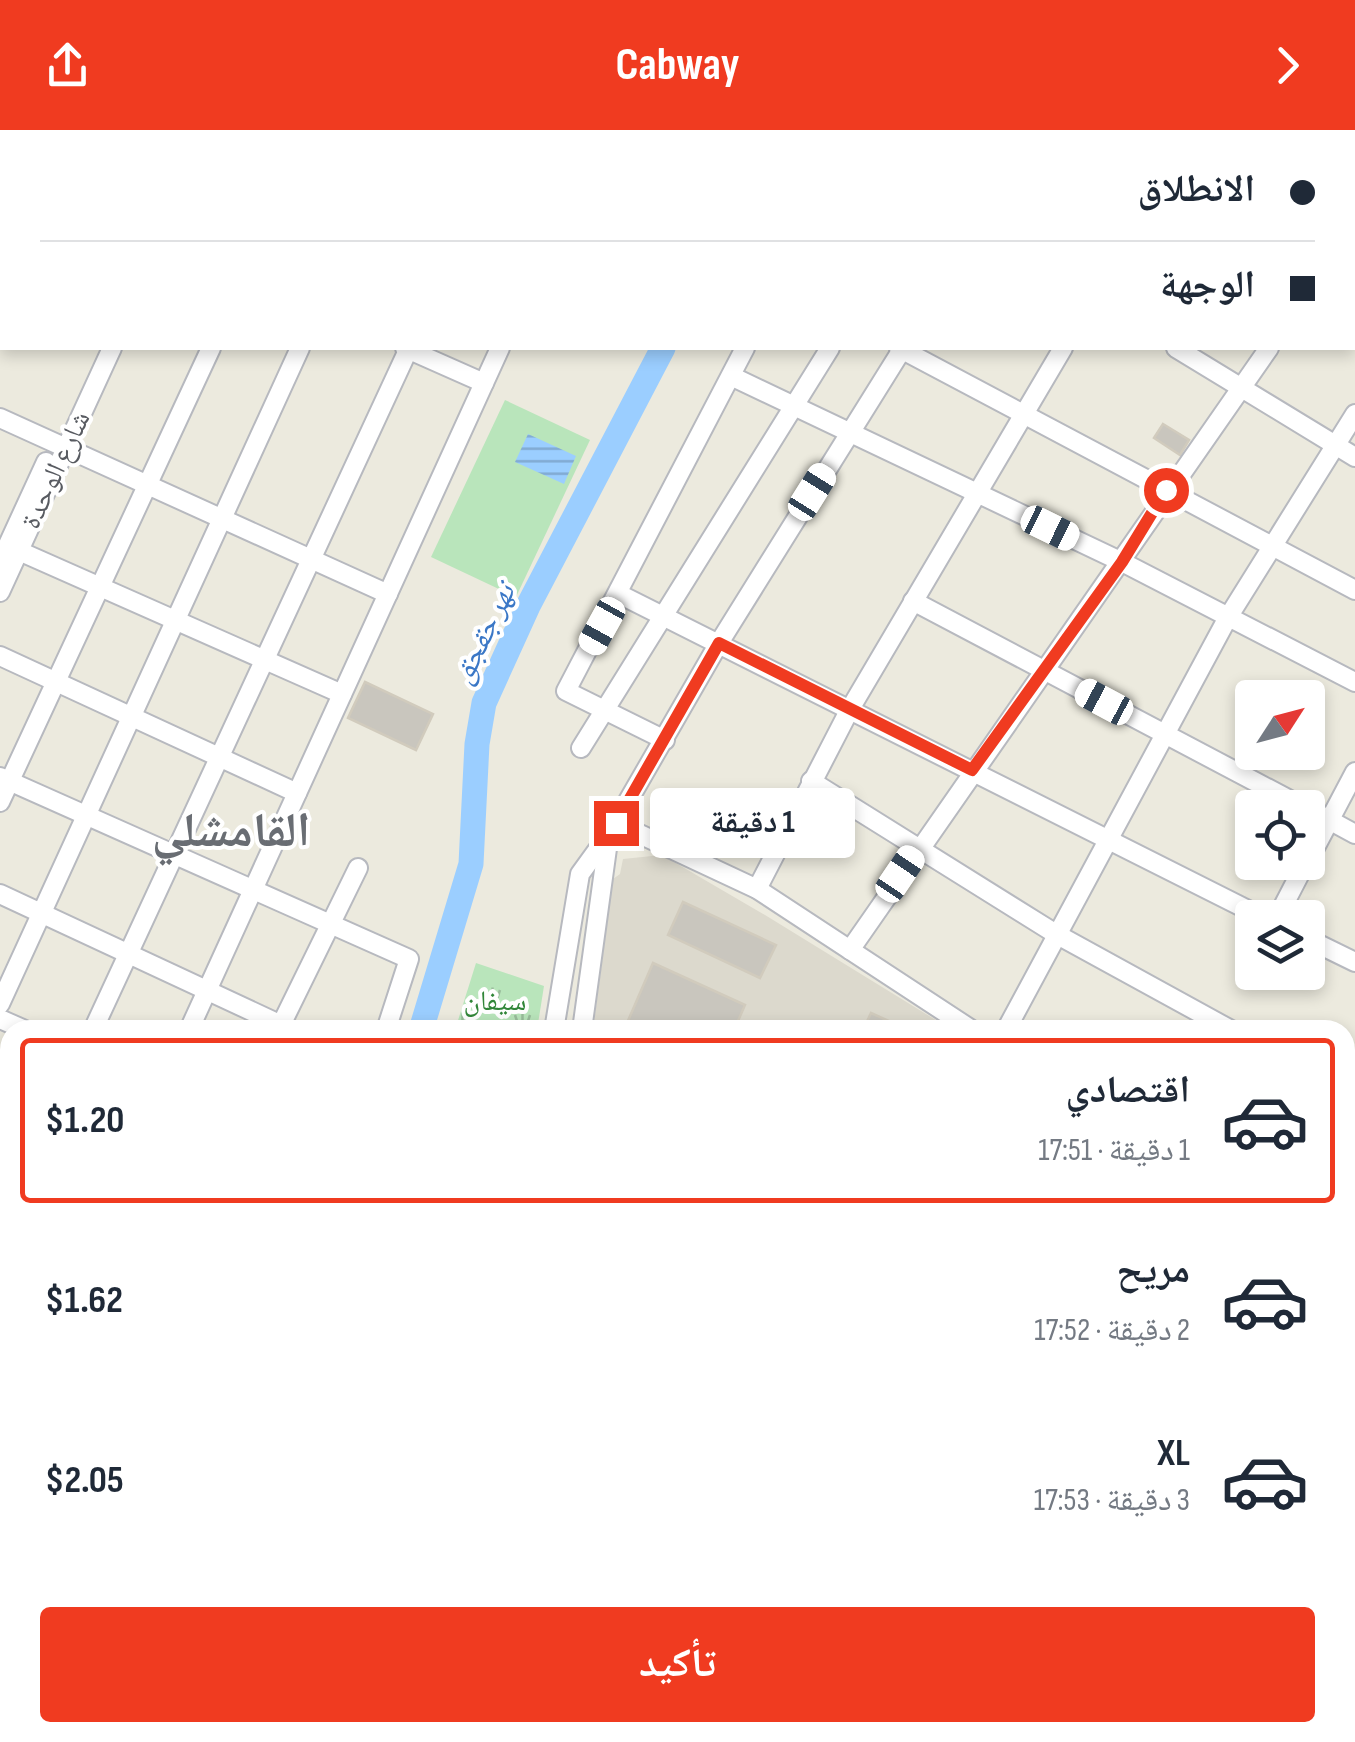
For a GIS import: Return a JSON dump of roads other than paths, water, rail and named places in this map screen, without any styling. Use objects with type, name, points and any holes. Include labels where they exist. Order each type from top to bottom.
[{"type":"street","name":"شارع الوحدة","points":[[0,592],[98,350]]},
{"type":"street","name":"شارع الوحدة","points":[[0,562],[111,350]]},
{"type":"street","points":[[0,802],[5,779],[56,682],[210,350]]},
{"type":"street","points":[[0,1004],[299,350]]},
{"type":"street","points":[[98,1020],[406,350]]},
{"type":"street","points":[[411,350],[484,383]]},
{"type":"street","points":[[194,1020],[499,350]]},
{"type":"street","points":[[665,740],[566,691],[744,350]]},
{"type":"street","points":[[581,748],[829,350]]},
{"type":"street","points":[[556,1020],[580,874],[612,828],[719,643],[900,350]]},
{"type":"street","points":[[905,350],[1355,590]]},
{"type":"street","points":[[758,889],[850,710],[1062,350]]},
{"type":"street","points":[[1179,350],[1355,457]]},
{"type":"street","points":[[850,950],[972,770],[1122,562],[1166,490],[1268,350]]},
{"type":"street","points":[[731,376],[1122,562],[1226,619],[1355,682]]},
{"type":"street","points":[[1011,1020],[1226,619],[1355,414]]},
{"type":"street","points":[[0,418],[388,594]]},
{"type":"street","points":[[19,551],[342,694]]},
{"type":"street","points":[[619,594],[1235,903]]},
{"type":"street","points":[[913,601],[1271,790]]},
{"type":"street","points":[[0,656],[297,793]]},
{"type":"street","points":[[1325,828],[1355,772]]},
{"type":"street","points":[[5,779],[409,959],[389,1020]]},
{"type":"street","points":[[812,781],[1056,934],[1213,1020]]},
{"type":"street","points":[[1325,818],[1355,834]]},
{"type":"street","points":[[612,828],[758,889],[957,1020]]},
{"type":"street","points":[[583,1020],[612,828]]},
{"type":"street","points":[[289,1020],[358,868]]},
{"type":"street","points":[[0,894],[269,1020]]},
{"type":"street","points":[[1325,947],[1355,962]]},
{"type":"water","points":[[528,434],[576,456],[564,484],[515,462]]},
{"type":"waterway","name":"نهر جقجق","points":[[424,1020],[471,864],[477,744],[484,703],[528,606],[662,350]]},
{"type":"district","name":"القامشلي","points":[[231,831]]},
{"type":"park label","name":"سيفان","points":[[495,1001]]}]
